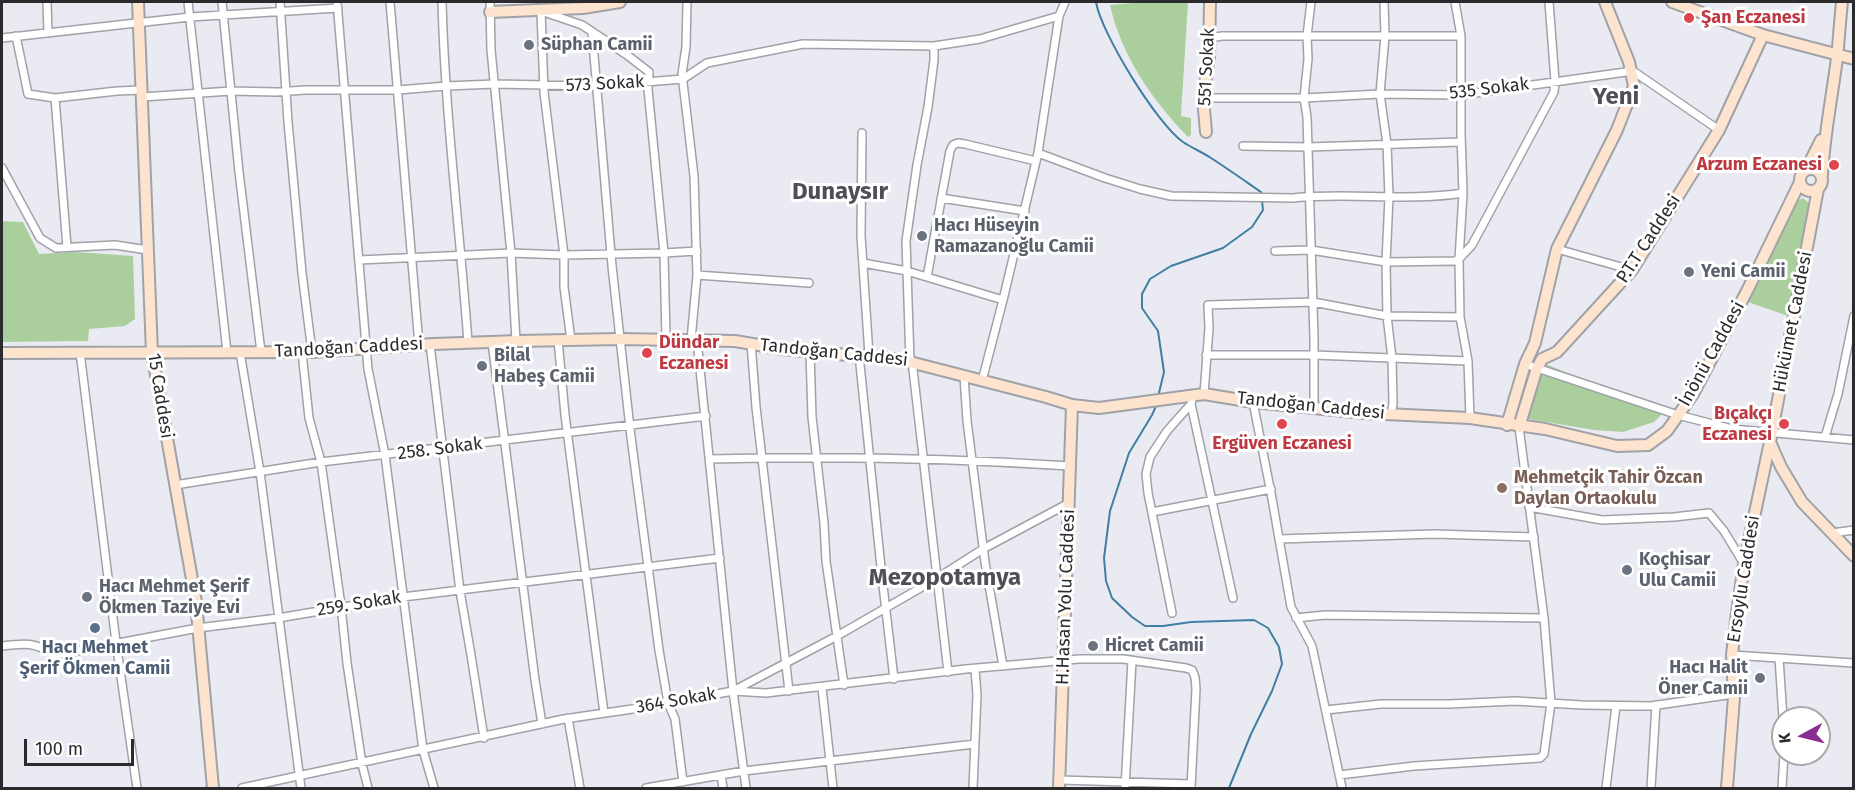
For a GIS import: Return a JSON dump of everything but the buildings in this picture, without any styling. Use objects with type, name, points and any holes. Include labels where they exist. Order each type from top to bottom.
[{"type":"street","points":[[46,2],[48,33]]},
{"type":"street","name":"15 Caddesi","points":[[138,2],[152,353],[196,602],[213,789]]},
{"type":"street","points":[[188,2],[227,352]]},
{"type":"street","points":[[222,2],[261,352]]},
{"type":"street","points":[[279,2],[301,261],[309,418],[321,462],[347,663],[362,764],[368,789]]},
{"type":"street","points":[[390,2],[412,257],[442,448],[459,591],[484,738]]},
{"type":"street","points":[[442,2],[446,86],[468,343]]},
{"type":"street","points":[[516,341],[511,253],[491,50],[490,7],[583,8],[620,2]]},
{"type":"street","points":[[687,2],[686,47],[682,79],[694,176],[697,251],[694,340],[706,416],[746,789]]},
{"type":"street","points":[[982,381],[1037,157],[1059,16],[1065,2]]},
{"type":"street","name":"551 Sokak","points":[[1206,132],[1203,98],[1209,57],[1210,2]]},
{"type":"street","points":[[1311,2],[1304,98],[1307,117],[1310,196],[1314,408]]},
{"type":"street","points":[[1384,2],[1385,36],[1380,94],[1387,144],[1389,197],[1386,262],[1387,316],[1392,358],[1393,404],[1391,414]]},
{"type":"street","points":[[1455,2],[1461,36],[1463,193],[1459,260],[1460,316],[1468,361],[1470,418]]},
{"type":"street","points":[[1275,251],[1311,250],[1386,262],[1459,260],[1472,245],[1492,210],[1554,92],[1549,2]]},
{"type":"street","points":[[1507,425],[1525,364],[1535,343],[1557,249],[1617,130],[1634,86],[1633,71],[1605,2]]},
{"type":"street","points":[[1672,2],[1763,35],[1854,59]]},
{"type":"street","points":[[1824,134],[1806,170],[1801,175],[1800,182],[1807,190],[1818,189],[1822,183],[1824,134],[1837,55],[1842,2]]},
{"type":"street","points":[[2,38],[139,22],[337,5],[368,369],[385,455],[423,750],[434,789]]},
{"type":"street","points":[[539,6],[582,25],[649,72],[648,82],[664,253],[666,339]]},
{"type":"street","points":[[539,6],[544,86],[564,255],[564,287],[571,340]]},
{"type":"street","name":"573 Sokak","points":[[55,98],[117,91],[142,93],[286,92],[398,90],[495,84],[596,86],[648,82],[682,79],[707,63],[803,44],[934,46],[980,39],[1059,16]]},
{"type":"street","points":[[592,32],[619,339],[629,424],[659,651],[668,703],[675,719],[683,782]]},
{"type":"street","name":"P.T.T Caddesi","points":[[1537,368],[1542,359],[1557,352],[1632,270],[1719,130],[1763,35]]},
{"type":"street","points":[[16,36],[28,94],[55,98],[67,247]]},
{"type":"street","points":[[1209,38],[1461,36]]},
{"type":"street","points":[[934,46],[928,107],[906,241],[911,361],[948,672]]},
{"type":"street","points":[[1633,71],[1719,130]]},
{"type":"street","name":"535 Sokak","points":[[1203,98],[1304,98],[1380,94],[1461,95],[1633,71]]},
{"type":"street","points":[[862,133],[861,236],[869,459],[894,679]]},
{"type":"street","points":[[1243,146],[1308,147],[1461,142]]},
{"type":"street","points":[[927,277],[950,151],[953,145],[958,143],[1037,157],[1140,189],[1171,196],[1293,198],[1310,196],[1389,197],[1463,193]]},
{"type":"street","points":[[2,168],[40,238],[56,248],[115,245],[148,250]]},
{"type":"street","points":[[1806,170],[1813,169],[1820,172],[1822,176]]},
{"type":"street","name":"İnönü Caddesi","points":[[1678,415],[1693,394],[1800,182]]},
{"type":"street","name":"Hükümet Caddesi","points":[[1771,438],[1818,189]]},
{"type":"street","points":[[941,198],[1025,211]]},
{"type":"street","points":[[1557,249],[1632,270]]},
{"type":"street","points":[[358,260],[511,253],[564,255],[697,251]]},
{"type":"street","points":[[863,263],[907,271],[1003,300]]},
{"type":"street","points":[[697,275],[809,283]]},
{"type":"street","points":[[1233,598],[1212,500],[1196,398],[1206,355],[1209,328],[1208,304],[1313,302],[1387,316],[1460,316]]},
{"type":"street","points":[[1825,437],[1838,394],[1854,316]]},
{"type":"street","name":"Tandoğan Caddesi","points":[[2,353],[307,352],[516,341],[666,339],[735,341],[810,352],[864,355],[911,361],[1072,405],[1099,408],[1196,398],[1253,402],[1391,414],[1470,418],[1545,429],[1617,446],[1647,446],[1667,430],[1678,415]]},
{"type":"street","points":[[558,340],[585,575],[604,713]]},
{"type":"street","points":[[492,342],[542,724]]},
{"type":"street","points":[[751,343],[789,691]]},
{"type":"street","points":[[80,352],[116,642],[137,789]]},
{"type":"street","points":[[240,352],[260,472],[301,789]]},
{"type":"street","points":[[810,352],[812,407],[826,561],[844,685]]},
{"type":"street","points":[[1206,355],[1314,355],[1468,361]]},
{"type":"street","points":[[1525,364],[1678,415],[1732,429],[1771,438],[1825,437],[1854,440]]},
{"type":"street","points":[[1339,775],[1414,766],[1540,758],[1544,754],[1551,703],[1544,618],[1519,427],[1537,368]]},
{"type":"street","points":[[964,376],[967,421],[983,549],[1003,666]]},
{"type":"street","points":[[1172,613],[1146,474],[1150,457],[1167,431],[1196,398]]},
{"type":"street","points":[[1253,402],[1291,607],[1312,646],[1342,789]]},
{"type":"street","name":"H.Hasan Yolu Caddesi","points":[[1059,784],[1072,405]]},
{"type":"street","name":"258. Sokak","points":[[175,485],[321,462],[706,416]]},
{"type":"street","points":[[1771,438],[1781,467],[1802,502],[1854,556]]},
{"type":"street","name":"Ersoylu Caddesi","points":[[1727,789],[1734,694],[1732,655],[1744,564],[1771,438]]},
{"type":"street","points":[[710,459],[922,459],[1070,466]]},
{"type":"street","points":[[1152,512],[1270,489]]},
{"type":"street","name":"364 Sokak","points":[[242,789],[568,718],[734,691],[837,636],[983,549],[1069,503]]},
{"type":"street","points":[[1529,507],[1602,520],[1709,513],[1724,531],[1744,564]]},
{"type":"street","points":[[1832,533],[1854,530]]},
{"type":"street","points":[[1279,539],[1434,534],[1534,537]]},
{"type":"street","name":"259. Sokak","points":[[2,646],[23,644],[42,646],[55,655],[116,642],[198,628],[278,618],[341,606],[720,558]]},
{"type":"street","points":[[1296,618],[1325,615],[1544,618]]},
{"type":"street","points":[[1732,655],[1854,663]]},
{"type":"street","points":[[1779,658],[1782,706]]},
{"type":"street","points":[[734,691],[766,693],[822,688],[1079,659],[1131,661],[1192,670],[1196,689],[1191,786],[1059,784]]},
{"type":"street","points":[[1126,785],[1131,661]]},
{"type":"street","points":[[973,789],[977,694],[975,669]]},
{"type":"street","points":[[822,688],[834,789]]},
{"type":"street","points":[[1326,710],[1382,704],[1515,701],[1616,706],[1656,705],[1734,694]]},
{"type":"street","points":[[1651,789],[1656,705]]},
{"type":"street","points":[[1606,789],[1616,706]]},
{"type":"street","points":[[568,718],[580,789]]},
{"type":"street","points":[[646,789],[744,771],[975,744]]},
{"type":"street","points":[[1782,789],[1783,766]]},
{"type":"street","points":[[721,775],[723,789]]},
{"type":"green space","points":[[1188,2],[1181,116],[1191,118],[1191,135],[1188,137],[1150,92],[1130,59],[1115,24],[1110,5]]},
{"type":"green space","points":[[1803,198],[1810,204],[1791,317],[1748,302],[1795,202]]},
{"type":"green space","points":[[2,221],[23,222],[39,254],[75,252],[133,256],[135,319],[125,326],[89,329],[88,341],[2,342]]},
{"type":"green space","points":[[1538,361],[1664,412],[1654,422],[1623,432],[1594,430],[1523,418]]},
{"type":"waterway","points":[[1096,2],[1100,16],[1119,55],[1145,98],[1172,132],[1183,142],[1261,192],[1263,210],[1252,227],[1223,248],[1171,266],[1150,279],[1142,294],[1142,308],[1158,331],[1164,372],[1158,397]]},
{"type":"waterway","points":[[1156,406],[1129,453],[1110,511],[1104,558],[1106,581],[1112,598],[1145,626],[1254,620],[1268,628],[1279,647],[1282,664],[1229,788]]},
{"type":"place","name":"Şan Eczanesi","points":[[1689,18]]},
{"type":"place","name":"Süphan Camii","points":[[529,45]]},
{"type":"place","name":"Arzum Eczanesi","points":[[1834,165]]},
{"type":"place","name":"Hacı Hüseyin Ramazanoğlu Camii","points":[[922,236]]},
{"type":"place","name":"Yeni Camii","points":[[1689,272]]},
{"type":"place","name":"Dündar Eczanesi","points":[[647,353]]},
{"type":"place","name":"Bilal Habeş Camii","points":[[482,366]]},
{"type":"place","name":"Ergüven Eczanesi","points":[[1282,424]]},
{"type":"place","name":"Bıçakçı Eczanesi","points":[[1784,424]]},
{"type":"place","name":"Mehmetçik Tahir Özcan Daylan Ortaokulu","points":[[1502,488]]},
{"type":"place","name":"Koçhisar Ulu Camii","points":[[1627,570]]},
{"type":"place","name":"Hacı Mehmet Şerif Ökmen Taziye Evi","points":[[87,597]]},
{"type":"place","name":"Hacı Mehmet Şerif Ökmen Camii","points":[[95,628]]},
{"type":"place","name":"Hicret Camii","points":[[1093,646]]},
{"type":"place","name":"Hacı Halit Öner Camii","points":[[1760,678]]},
{"type":"district","name":"Yeni","points":[[1616,97]]},
{"type":"district","name":"Dunaysır","points":[[840,192]]},
{"type":"district","name":"Mezopotamya","points":[[945,578]]}]
